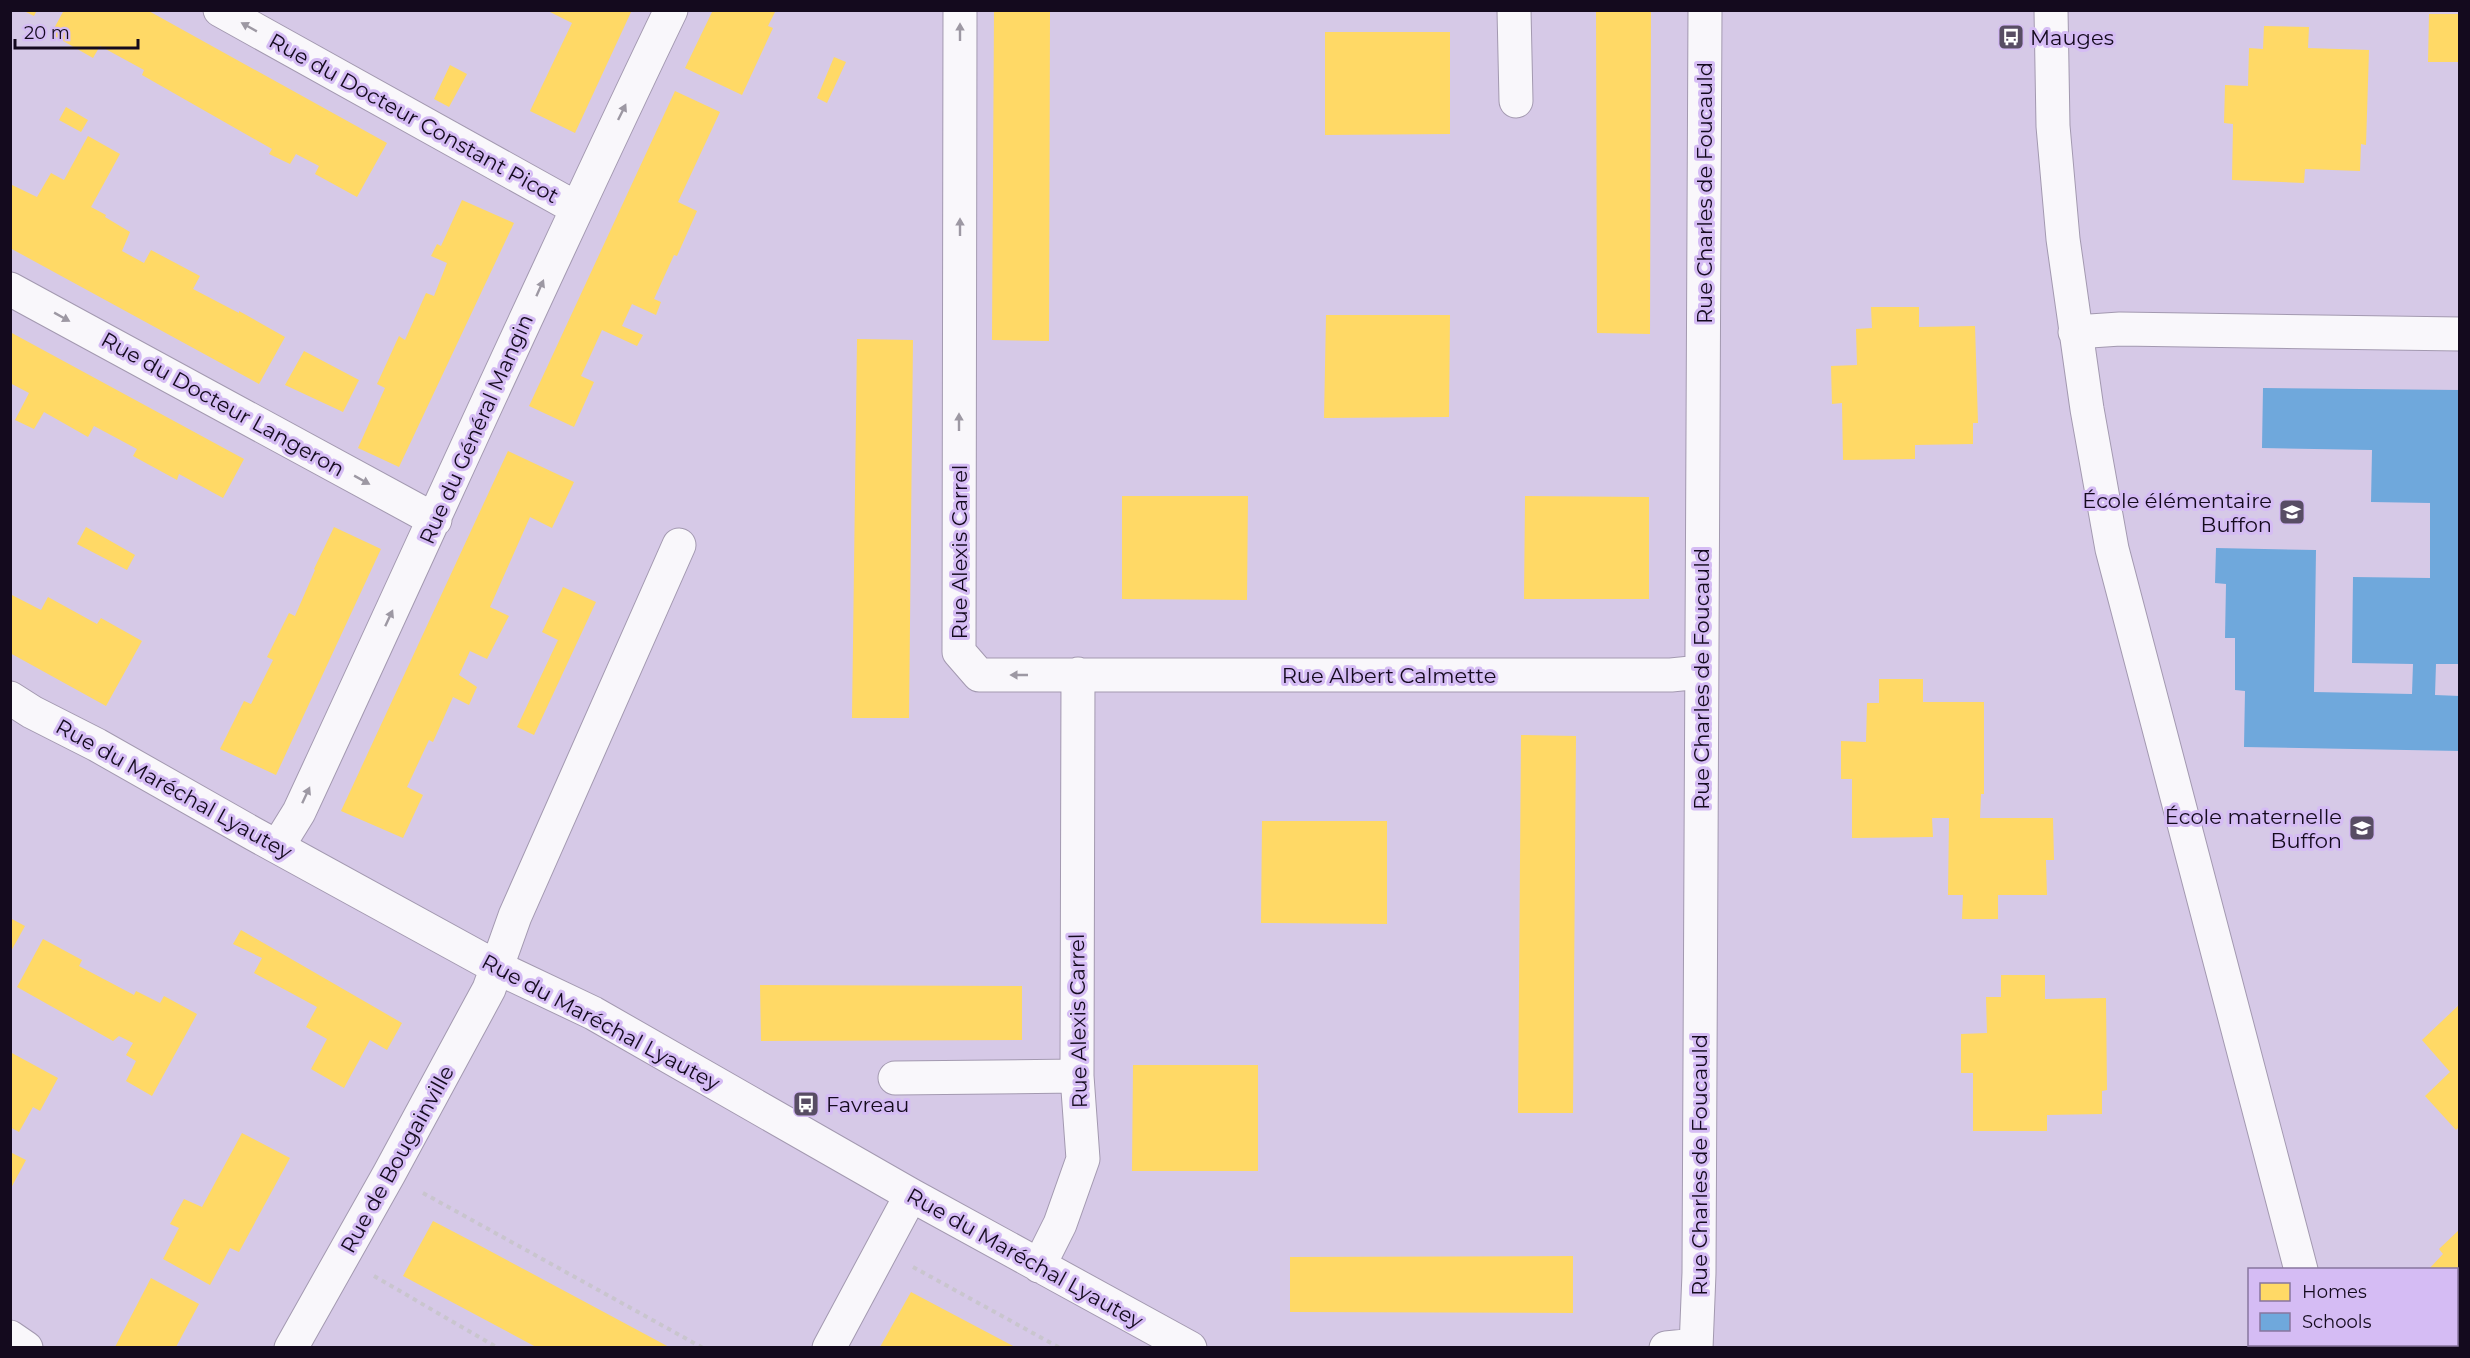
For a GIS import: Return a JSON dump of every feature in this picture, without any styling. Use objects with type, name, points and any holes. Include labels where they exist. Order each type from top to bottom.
[{"type":"street","name":"Rue du Docteur Constant Picot","points":[[220,10],[576,208]]},
{"type":"street","name":"Rue du Général Mangin","points":[[278,846],[298,812],[435,520],[576,208],[671,10]]},
{"type":"street","name":"Rue Alexis Carrel","points":[[960,10],[959,652],[979,675],[1078,674],[1077,1076],[1083,1159],[1060,1224],[1039,1266]]},
{"type":"street","points":[[1514,10],[1516,101]]},
{"type":"street","name":"Rue Charles de Foucauld","points":[[1686,1347],[1699,1273],[1705,10]]},
{"type":"street","points":[[2050,10],[2053,126],[2063,239],[2075,332],[2112,549],[2301,1268]]},
{"type":"street","name":"Rue du Docteur Langeron","points":[[10,289],[435,520]]},
{"type":"street","points":[[2075,332],[2120,329],[2460,334]]},
{"type":"street","name":"Rue de Bougainville","points":[[291,1347],[389,1174],[489,989],[515,916],[678,545]]},
{"type":"street","name":"Rue Albert Calmette","points":[[1078,674],[1671,675],[1701,672]]},
{"type":"street","name":"Rue du Maréchal Lyautey","points":[[10,698],[498,968],[593,1013],[911,1195],[1190,1347]]},
{"type":"street","points":[[895,1078],[1077,1076]]},
{"type":"street","points":[[829,1347],[884,1249],[911,1195]]},
{"type":"street","points":[[10,1337],[26,1347]]},
{"type":"path","points":[[389,1174],[703,1347]]},
{"type":"path","points":[[884,1249],[1060,1347]]},
{"type":"path","points":[[342,1258],[498,1347]]},
{"type":"building: Homes","points":[[22,10],[37,10],[34,16]]},
{"type":"building: Homes","points":[[64,10],[147,10],[387,143],[357,197],[315,174],[319,166],[296,154],[290,164],[269,154],[272,149],[142,75],[144,70],[100,46],[93,58],[51,34]]},
{"type":"building: Homes","points":[[551,10],[632,10],[575,133],[530,111],[572,23],[550,12]]},
{"type":"building: Homes","points":[[713,10],[776,10],[768,26],[773,28],[742,95],[685,68]]},
{"type":"building: Homes","points":[[994,10],[1050,10],[1049,341],[992,340]]},
{"type":"building: Homes","points":[[1596,10],[1651,10],[1650,334],[1597,333]]},
{"type":"building: Homes","points":[[2429,14],[2460,14],[2460,62],[2428,62]]},
{"type":"building: Homes","points":[[2264,26],[2309,27],[2308,48],[2369,50],[2366,145],[2361,144],[2360,171],[2305,169],[2304,183],[2232,180],[2233,124],[2224,123],[2225,85],[2248,86],[2249,48],[2263,49]]},
{"type":"building: Homes","points":[[1325,32],[1450,32],[1450,134],[1325,135]]},
{"type":"building: Homes","points":[[834,57],[846,62],[827,103],[817,98]]},
{"type":"building: Homes","points":[[450,65],[467,74],[449,107],[434,99]]},
{"type":"building: Homes","points":[[675,91],[720,112],[678,202],[697,211],[654,299],[661,302],[656,315],[632,304],[622,326],[643,335],[637,346],[602,330],[581,376],[594,382],[574,427],[529,406]]},
{"type":"building: Homes","points":[[66,107],[88,120],[81,132],[59,120]]},
{"type":"building: Homes","points":[[88,136],[120,154],[91,207],[130,232],[122,251],[144,263],[151,250],[200,276],[193,289],[285,337],[259,384],[10,248],[10,184],[37,197],[51,173],[64,180]]},
{"type":"building: Homes","points":[[462,200],[514,223],[399,467],[358,448],[385,388],[377,384],[399,336],[405,340],[426,293],[434,296],[447,263],[431,256],[437,244],[441,246]]},
{"type":"building: Homes","points":[[1871,307],[1919,307],[1919,327],[1975,326],[1978,423],[1973,423],[1973,444],[1915,445],[1915,459],[1843,460],[1842,403],[1832,404],[1831,366],[1857,365],[1856,329],[1872,328]]},
{"type":"building: Homes","points":[[1326,315],[1450,315],[1449,417],[1324,418]]},
{"type":"building: Homes","points":[[10,332],[244,459],[223,498],[179,474],[177,480],[133,456],[137,449],[94,426],[88,437],[44,412],[34,429],[15,420],[29,393],[10,383]]},
{"type":"building: Homes","points":[[857,339],[913,340],[909,718],[852,718]]},
{"type":"building: Homes","points":[[304,351],[359,380],[343,412],[285,385]]},
{"type":"building: Homes","points":[[508,451],[574,482],[552,528],[530,517],[490,607],[509,616],[487,659],[470,651],[459,675],[477,687],[469,705],[453,697],[433,742],[429,740],[407,787],[423,795],[403,838],[341,811]]},
{"type":"building: Homes","points":[[1122,496],[1248,496],[1247,600],[1122,599]]},
{"type":"building: Homes","points":[[1525,496],[1649,497],[1649,599],[1524,599]]},
{"type":"building: Homes","points":[[86,527],[135,555],[127,570],[77,544]]},
{"type":"building: Homes","points":[[334,527],[381,549],[276,775],[220,749],[244,701],[251,704],[273,660],[267,657],[289,613],[295,616]]},
{"type":"building: Homes","points":[[563,587],[596,602],[534,735],[517,727],[558,640],[542,632]]},
{"type":"building: Homes","points":[[10,594],[41,610],[48,597],[97,624],[101,618],[142,641],[106,706],[10,653]]},
{"type":"building: Homes","points":[[1879,679],[1923,679],[1923,702],[1984,702],[1984,794],[1981,794],[1980,818],[2053,818],[2054,860],[2046,860],[2047,895],[1998,895],[1998,919],[1962,919],[1963,895],[1948,895],[1949,818],[1932,818],[1933,837],[1852,838],[1852,779],[1841,779],[1841,741],[1866,742],[1867,703],[1879,703]]},
{"type":"building: Homes","points":[[1521,735],[1576,736],[1573,1113],[1518,1113]]},
{"type":"building: Homes","points":[[1262,821],[1387,821],[1387,924],[1261,923]]},
{"type":"building: Homes","points":[[10,918],[25,926],[10,953]]},
{"type":"building: Homes","points":[[241,930],[402,1023],[387,1050],[370,1040],[344,1088],[311,1069],[327,1039],[306,1027],[317,1007],[254,973],[262,958],[233,944]]},
{"type":"building: Homes","points":[[43,939],[82,960],[79,966],[134,995],[136,991],[160,1003],[164,996],[197,1014],[152,1096],[126,1081],[136,1061],[126,1055],[133,1043],[119,1036],[113,1041],[17,987]]},
{"type":"building: Homes","points":[[2001,975],[2045,975],[2045,999],[2106,998],[2107,1090],[2102,1091],[2102,1114],[2047,1115],[2047,1131],[1973,1131],[1973,1073],[1961,1073],[1961,1034],[1987,1033],[1986,997],[2001,997]]},
{"type":"building: Homes","points":[[760,985],[1022,986],[1022,1040],[761,1041]]},
{"type":"building: Homes","points":[[2460,1004],[2460,1126],[2456,1130],[2425,1096],[2450,1072],[2422,1040]]},
{"type":"building: Homes","points":[[10,1052],[58,1078],[40,1111],[33,1107],[19,1132],[10,1127]]},
{"type":"building: Homes","points":[[1133,1065],[1258,1065],[1258,1171],[1132,1171]]},
{"type":"building: Homes","points":[[242,1133],[290,1158],[239,1252],[230,1248],[210,1285],[163,1259],[179,1228],[170,1224],[184,1199],[202,1207]]},
{"type":"building: Homes","points":[[10,1152],[26,1160],[10,1190]]},
{"type":"building: Homes","points":[[433,1221],[669,1347],[536,1347],[403,1276]]},
{"type":"building: Homes","points":[[2460,1229],[2460,1303],[2458,1300],[2458,1268],[2430,1268],[2443,1254],[2439,1249]]},
{"type":"building: Homes","points":[[1573,1256],[1573,1313],[1290,1312],[1290,1257]]},
{"type":"building: Homes","points":[[151,1278],[199,1304],[176,1347],[115,1347]]},
{"type":"building: Homes","points":[[911,1292],[945,1310],[1015,1347],[880,1347]]},
{"type":"building: Schools","points":[[2263,388],[2460,390],[2460,664],[2436,664],[2435,695],[2460,696],[2460,751],[2244,747],[2245,691],[2235,690],[2235,638],[2225,638],[2226,584],[2215,583],[2216,548],[2316,550],[2314,692],[2412,694],[2413,664],[2352,663],[2353,577],[2430,578],[2430,503],[2371,502],[2372,450],[2262,448]]},
{"type":"place","name":"Mauges","points":[[2011,37]]},
{"type":"place","name":"École élémentaire Buffon","points":[[2292,512]]},
{"type":"place","name":"École maternelle Buffon","points":[[2362,828]]},
{"type":"place","name":"Favreau","points":[[806,1104]]}]
